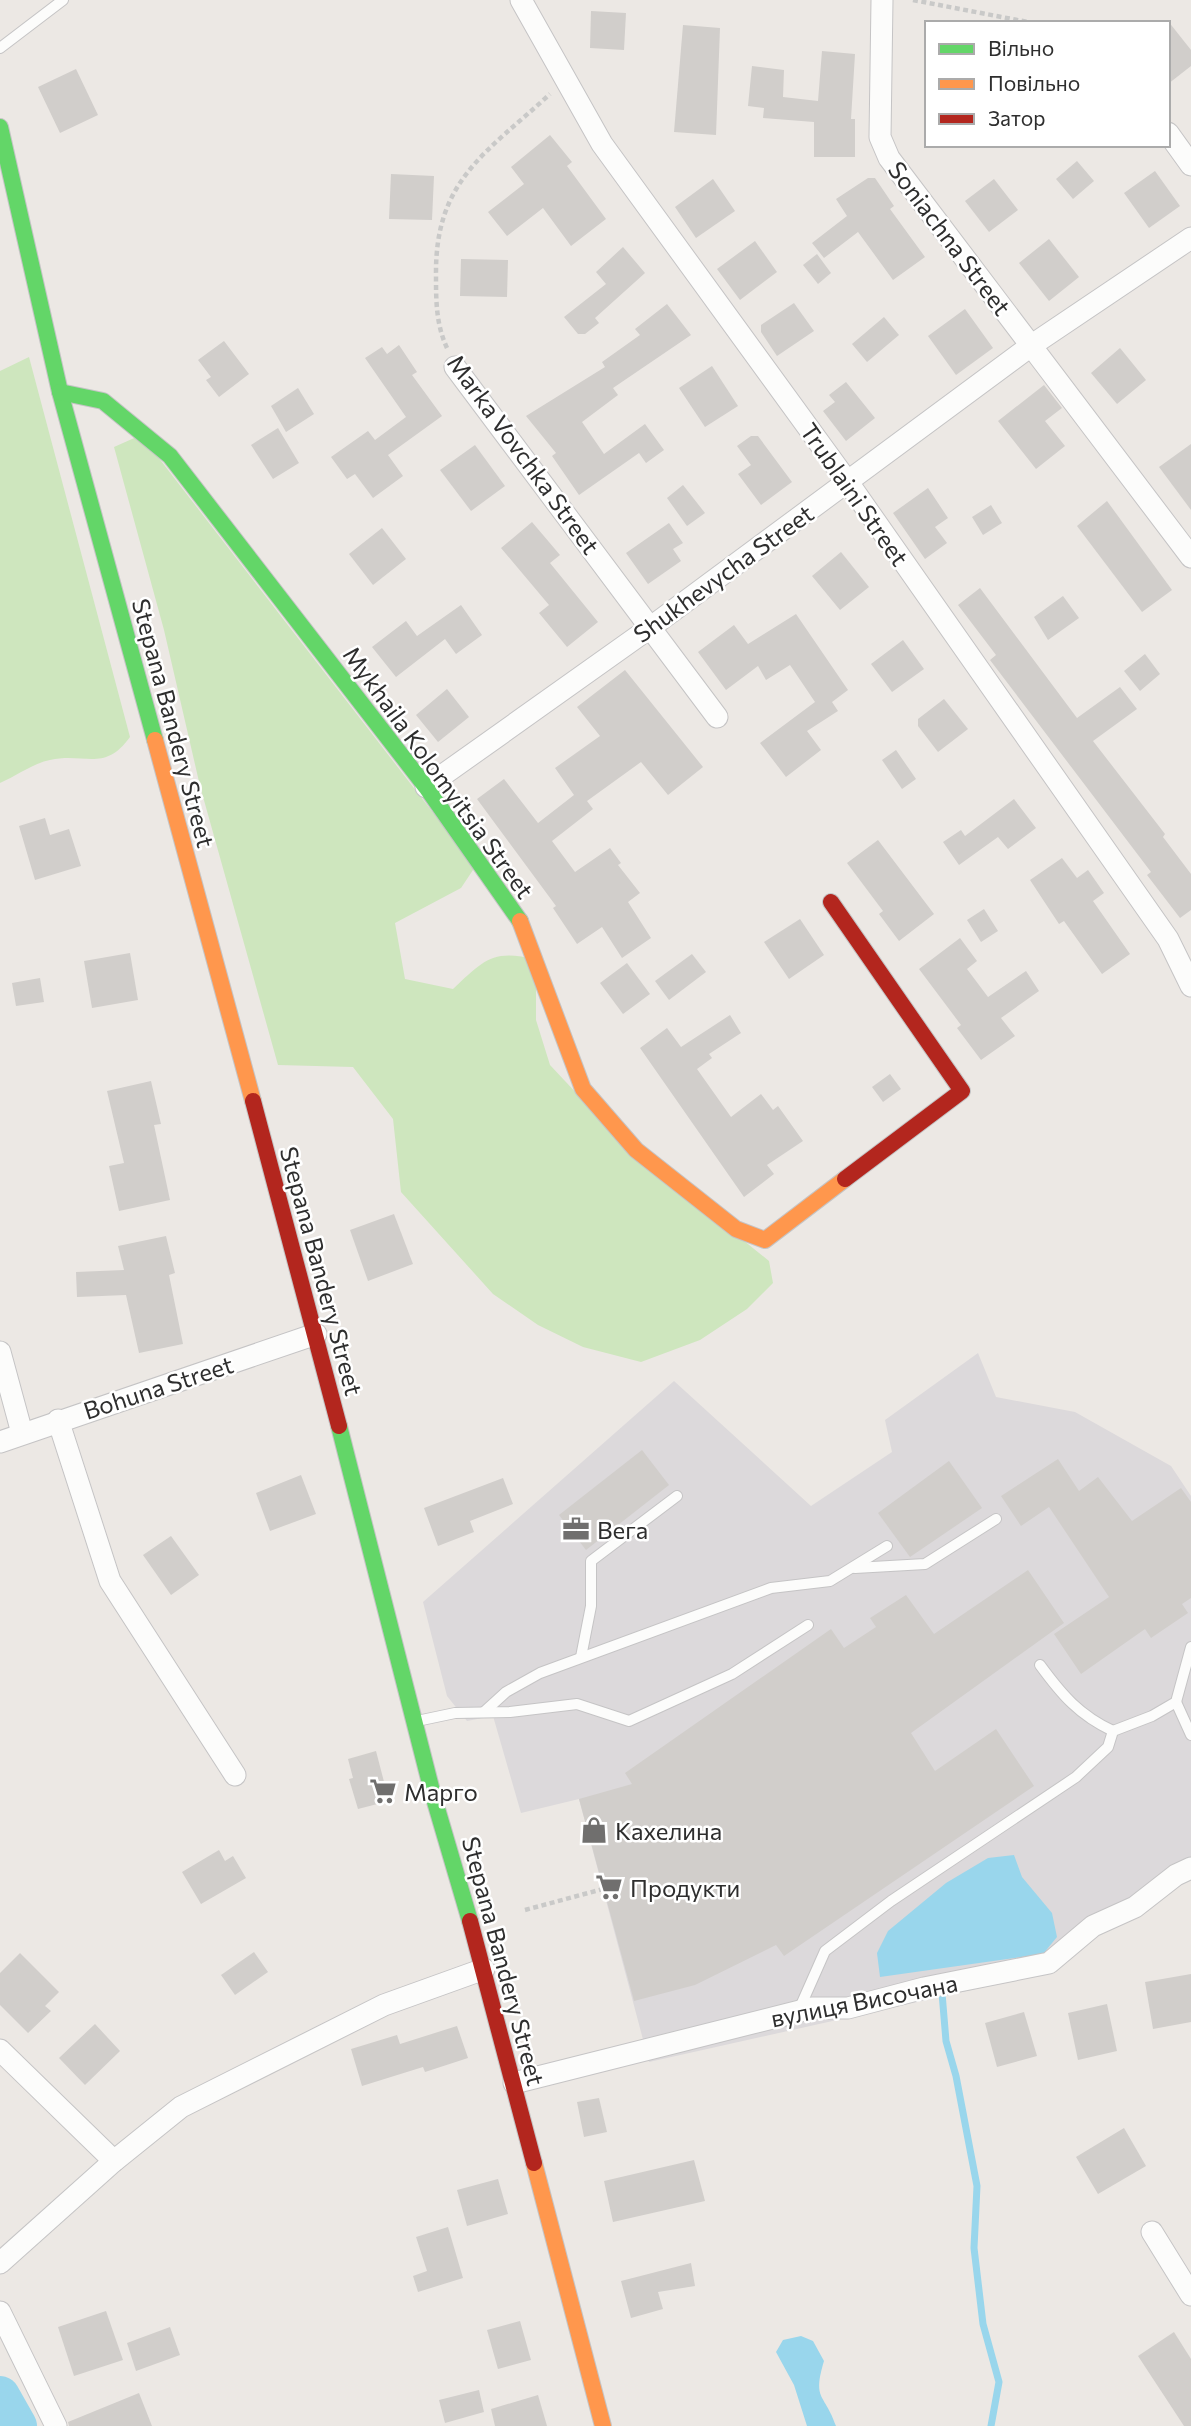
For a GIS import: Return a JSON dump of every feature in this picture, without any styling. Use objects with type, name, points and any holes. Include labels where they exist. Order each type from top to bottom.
[{"type":"main road","name":"Stepana Bandery Street","points":[[0,127],[60,392],[316,1335],[414,1721],[484,1969],[603,2426]]},
{"type":"main road","name":"Mykhaila Kolomyitsia Street","points":[[60,392],[103,401],[170,456],[426,787],[523,925],[549,1004],[583,1089],[636,1150],[736,1229],[765,1240],[962,1091],[831,902]]},
{"type":"street","name":"Trublaini Street","points":[[521,0],[602,144],[847,481],[1168,939],[1191,986]]},
{"type":"street","name":"Soniachna Street","points":[[882,0],[880,136],[889,159],[1191,557]]},
{"type":"street","points":[[1170,135],[1191,165]]},
{"type":"street","name":"Shukhevycha Street","points":[[426,787],[651,627],[1032,345],[1191,239]]},
{"type":"street","name":"Marka Vovchka Street","points":[[455,367],[717,718]]},
{"type":"street","name":"Bohuna Street","points":[[0,1442],[58,1420],[316,1335]]},
{"type":"street","points":[[0,1352],[22,1433]]},
{"type":"street","points":[[58,1420],[110,1581],[235,1775]]},
{"type":"street","name":"вулиця Височана","points":[[514,2083],[798,2012],[848,2008],[924,1988],[1049,1963],[1093,1926],[1135,1907],[1176,1875],[1191,1868]]},
{"type":"street","points":[[0,2263],[114,2161],[181,2107],[384,2005],[484,1969]]},
{"type":"street","points":[[0,2050],[114,2161]]},
{"type":"street","points":[[1152,2232],[1191,2295]]},
{"type":"street","points":[[0,2312],[56,2426]]},
{"type":"lane","points":[[0,48],[63,0]]},
{"type":"lane","points":[[581,1657],[592,1606],[591,1561],[677,1496]]},
{"type":"lane","points":[[852,1568],[925,1564],[996,1519]]},
{"type":"lane","points":[[484,1712],[506,1692],[540,1673],[771,1588],[830,1581],[887,1546]]},
{"type":"lane","points":[[414,1721],[455,1713],[577,1704],[629,1721],[732,1674],[808,1625]]},
{"type":"lane","points":[[1191,1647],[1176,1702],[1191,1735]]},
{"type":"lane","points":[[1040,1665],[1057,1688],[1087,1719],[1113,1731],[1152,1716],[1176,1702]]},
{"type":"lane","points":[[798,2012],[825,1951],[891,1901],[1076,1777],[1108,1747],[1113,1731]]},
{"type":"path","points":[[913,0],[1023,21]]},
{"type":"path","name":"Marka Vovchka Street","points":[[455,367],[436,315],[438,244],[447,201],[462,176],[566,79]]},
{"type":"path","points":[[525,1910],[603,1889]]},
{"type":"shaded area","points":[[978,1353],[996,1397],[1075,1412],[1171,1466],[1191,1496],[1191,1863],[1052,1972],[649,2062],[579,1799],[521,1813],[493,1716],[467,1721],[447,1696],[423,1602],[674,1381],[811,1506],[892,1452],[885,1420]]},
{"type":"green space","points":[[29,357],[130,737],[111,755],[93,759],[50,760],[0,783],[0,371]]},
{"type":"green space","points":[[141,435],[475,867],[461,888],[395,923],[405,979],[453,989],[490,959],[509,956],[536,960],[536,1020],[550,1065],[625,1145],[769,1261],[773,1283],[747,1309],[700,1340],[641,1362],[583,1347],[538,1325],[493,1294],[401,1192],[393,1119],[353,1067],[278,1065],[200,786],[164,630],[114,447]]},
{"type":"water","points":[[1014,1855],[1022,1877],[1052,1913],[1057,1937],[1043,1954],[880,1977],[877,1953],[888,1931],[946,1883],[988,1858]]},
{"type":"water","points":[[801,2336],[813,2341],[824,2361],[819,2383],[821,2396],[836,2426],[807,2426],[794,2385],[776,2352],[783,2340]]},
{"type":"building","points":[[591,11],[626,13],[624,50],[590,48]]},
{"type":"building","points":[[1170,24],[1191,50],[1191,66],[1170,82]]},
{"type":"building","points":[[683,25],[720,28],[716,135],[674,132]]},
{"type":"building","points":[[822,51],[855,54],[851,119],[855,119],[855,157],[814,157],[814,122],[763,118],[764,108],[748,106],[752,66],[784,70],[783,97],[818,101]]},
{"type":"building","points":[[76,69],[98,115],[60,133],[38,87]]},
{"type":"building","points":[[550,135],[572,162],[567,166],[606,219],[571,246],[543,208],[507,236],[488,212],[524,184],[511,167]]},
{"type":"building","points":[[1077,161],[1094,181],[1073,199],[1056,179]]},
{"type":"building","points":[[1155,171],[1180,206],[1149,228],[1124,193]]},
{"type":"building","points":[[391,174],[434,176],[432,220],[389,219]]},
{"type":"building","points":[[868,178],[875,178],[894,206],[890,209],[925,257],[893,280],[858,232],[824,258],[812,243],[847,216],[836,199]]},
{"type":"building","points":[[713,179],[735,211],[696,238],[675,207]]},
{"type":"building","points":[[994,179],[1018,210],[989,232],[965,201]]},
{"type":"building","points":[[1049,239],[1079,277],[1049,301],[1019,263]]},
{"type":"building","points":[[755,241],[777,272],[740,300],[717,269]]},
{"type":"building","points":[[623,247],[645,273],[595,318],[599,323],[585,334],[578,334],[564,317],[606,284],[596,272]]},
{"type":"building","points":[[817,254],[831,273],[818,284],[803,265]]},
{"type":"building","points":[[461,259],[508,260],[507,297],[460,296]]},
{"type":"building","points":[[794,303],[814,331],[777,356],[761,332],[761,325]]},
{"type":"building","points":[[667,304],[691,335],[613,388],[618,395],[582,422],[604,454],[645,424],[664,450],[646,463],[639,453],[579,495],[552,456],[556,453],[526,416],[605,367],[602,362],[640,335],[635,329]]},
{"type":"building","points":[[965,309],[993,348],[956,375],[928,336]]},
{"type":"building","points":[[884,317],[899,335],[867,362],[852,344]]},
{"type":"building","points":[[224,341],[249,374],[219,397],[206,380],[211,377],[198,360]]},
{"type":"building","points":[[399,345],[417,372],[412,375],[442,416],[388,455],[403,476],[373,498],[355,474],[347,479],[331,457],[368,431],[375,440],[406,417],[365,358],[382,347],[387,354]]},
{"type":"building","points":[[1120,348],[1146,380],[1117,404],[1091,373]]},
{"type":"building","points":[[712,366],[738,406],[705,427],[679,388]]},
{"type":"building","points":[[846,382],[875,418],[846,441],[823,411],[835,402],[829,395]]},
{"type":"building","points":[[1044,385],[1062,408],[1045,421],[1065,446],[1036,469],[998,421]]},
{"type":"building","points":[[298,388],[314,414],[286,432],[271,406]]},
{"type":"building","points":[[278,428],[299,463],[273,479],[251,445]]},
{"type":"building","points":[[751,436],[758,436],[792,482],[761,505],[738,474],[751,465],[737,446]]},
{"type":"building","points":[[1191,444],[1191,510],[1159,467]]},
{"type":"building","points":[[475,445],[505,486],[471,511],[440,470]]},
{"type":"building","points":[[683,485],[705,513],[687,526],[667,498]]},
{"type":"building","points":[[928,488],[948,518],[935,527],[947,543],[925,559],[893,513]]},
{"type":"building","points":[[1107,501],[1172,590],[1142,612],[1077,526]]},
{"type":"building","points":[[991,505],[1002,523],[983,535],[972,517]]},
{"type":"building","points":[[532,522],[560,555],[550,563],[598,622],[567,647],[539,613],[549,605],[501,548]]},
{"type":"building","points":[[669,523],[683,543],[673,549],[681,561],[648,584],[626,553]]},
{"type":"building","points":[[382,528],[406,559],[373,585],[349,554]]},
{"type":"building","points":[[841,552],[869,587],[840,610],[812,576]]},
{"type":"building","points":[[980,588],[1077,718],[1120,687],[1137,709],[1093,741],[1165,834],[1163,837],[1191,874],[1191,910],[1180,918],[1147,875],[1151,872],[990,660],[996,655],[958,605]]},
{"type":"building","points":[[1063,596],[1079,618],[1048,640],[1034,617]]},
{"type":"building","points":[[461,605],[482,635],[456,654],[445,639],[396,677],[372,647],[406,621],[417,636]]},
{"type":"building","points":[[796,614],[848,690],[832,702],[838,711],[807,731],[821,750],[786,777],[760,743],[815,702],[790,665],[766,680],[758,666],[726,690],[698,652],[734,625],[748,644]]},
{"type":"building","points":[[903,640],[924,669],[892,692],[871,664]]},
{"type":"building","points":[[1145,654],[1160,674],[1140,691],[1124,671]]},
{"type":"building","points":[[625,670],[703,767],[668,795],[641,762],[587,801],[593,809],[552,841],[575,872],[610,848],[621,863],[618,865],[640,893],[628,902],[651,938],[622,958],[602,927],[577,944],[553,908],[556,906],[477,799],[504,779],[538,823],[574,795],[555,768],[600,736],[577,707]]},
{"type":"building","points":[[447,689],[469,717],[438,742],[416,715]]},
{"type":"building","points":[[944,699],[968,729],[938,752],[918,726],[918,719]]},
{"type":"building","points":[[896,750],[916,779],[902,789],[882,760]]},
{"type":"building","points":[[1014,799],[1036,828],[1008,849],[998,837],[959,865],[943,842],[961,830],[965,836]]},
{"type":"building","points":[[45,818],[50,835],[69,829],[81,866],[35,880],[19,826]]},
{"type":"building","points":[[878,840],[934,914],[899,941],[879,914],[883,911],[847,863]]},
{"type":"building","points":[[1062,858],[1077,878],[1088,870],[1104,893],[1093,901],[1130,954],[1102,974],[1064,921],[1059,924],[1030,880]]},
{"type":"building","points":[[984,909],[998,931],[981,942],[967,920]]},
{"type":"building","points":[[800,919],[824,955],[789,979],[764,942]]},
{"type":"building","points":[[960,938],[977,961],[967,969],[988,997],[1026,971],[1039,991],[1001,1018],[1015,1036],[981,1060],[957,1028],[961,1025],[919,969]]},
{"type":"building","points":[[130,953],[138,1000],[92,1008],[84,961]]},
{"type":"building","points":[[692,954],[706,972],[669,1000],[655,981]]},
{"type":"building","points":[[627,963],[650,994],[623,1014],[600,983]]},
{"type":"building","points":[[40,978],[44,1002],[16,1006],[12,983]]},
{"type":"building","points":[[730,1015],[741,1033],[709,1054],[712,1058],[697,1069],[731,1117],[761,1094],[773,1110],[778,1106],[803,1141],[767,1165],[774,1174],[744,1197],[640,1048],[667,1028],[681,1047]]},
{"type":"building","points":[[890,1074],[901,1089],[883,1102],[872,1087]]},
{"type":"building","points":[[151,1081],[161,1124],[154,1125],[170,1200],[119,1211],[109,1166],[124,1163],[107,1091]]},
{"type":"building","points":[[394,1214],[413,1264],[368,1281],[350,1230]]},
{"type":"building","points":[[166,1236],[175,1273],[169,1275],[183,1344],[139,1353],[126,1295],[77,1297],[76,1272],[124,1270],[118,1246]]},
{"type":"building","points":[[642,1450],[669,1485],[586,1550],[559,1515]]},
{"type":"building","points":[[1058,1459],[1079,1491],[1098,1477],[1132,1521],[1181,1488],[1191,1502],[1191,1598],[1182,1604],[1188,1613],[1151,1638],[1145,1629],[1081,1674],[1054,1634],[1109,1597],[1049,1507],[1021,1526],[1001,1496]]},
{"type":"building","points":[[949,1461],[982,1508],[910,1557],[878,1513]]},
{"type":"building","points":[[301,1475],[316,1514],[270,1531],[256,1493]]},
{"type":"building","points":[[503,1478],[513,1504],[470,1521],[474,1532],[438,1546],[424,1508]]},
{"type":"building","points":[[171,1536],[199,1575],[171,1595],[143,1555]]},
{"type":"building","points":[[1028,1570],[1064,1623],[911,1733],[935,1771],[996,1729],[1034,1786],[784,1956],[776,1945],[695,1985],[634,2001],[579,1799],[632,1784],[625,1773],[831,1629],[844,1648],[876,1627],[870,1618],[906,1595],[934,1634]]},
{"type":"building","points":[[376,1751],[389,1801],[358,1809],[349,1779],[353,1778],[348,1759]]},
{"type":"building","points":[[219,1850],[225,1861],[233,1856],[246,1878],[201,1904],[182,1872]]},
{"type":"building","points":[[254,1952],[268,1972],[235,1995],[221,1975]]},
{"type":"building","points":[[20,1953],[59,1992],[45,2006],[51,2011],[28,2033],[0,2005],[0,1973]]},
{"type":"building","points":[[1191,1974],[1191,2022],[1153,2029],[1145,1982]]},
{"type":"building","points":[[1107,2004],[1117,2051],[1078,2060],[1068,2013]]},
{"type":"building","points":[[1024,2012],[1037,2056],[997,2067],[985,2023]]},
{"type":"building","points":[[95,2024],[120,2051],[85,2085],[59,2058]]},
{"type":"building","points":[[457,2026],[468,2058],[425,2072],[423,2067],[362,2086],[351,2049],[397,2035],[400,2044]]},
{"type":"building","points":[[599,2098],[607,2132],[584,2137],[577,2102]]},
{"type":"building","points":[[1124,2128],[1146,2166],[1098,2194],[1076,2157]]},
{"type":"building","points":[[694,2160],[705,2201],[613,2222],[604,2181]]},
{"type":"building","points":[[498,2179],[508,2214],[467,2226],[457,2190]]},
{"type":"building","points":[[448,2227],[463,2278],[418,2292],[413,2276],[427,2271],[416,2237]]},
{"type":"building","points":[[691,2263],[695,2286],[658,2292],[663,2309],[631,2318],[621,2281]]},
{"type":"building","points":[[106,2311],[123,2360],[74,2376],[58,2327]]},
{"type":"building","points":[[520,2321],[531,2360],[498,2369],[487,2330]]},
{"type":"building","points":[[170,2327],[180,2355],[136,2371],[127,2343]]},
{"type":"building","points":[[1174,2332],[1191,2359],[1191,2426],[1184,2426],[1138,2356]]},
{"type":"building","points":[[479,2390],[484,2412],[445,2423],[439,2400]]},
{"type":"building","points":[[139,2393],[152,2426],[69,2426],[68,2422]]},
{"type":"building","points":[[538,2395],[547,2426],[495,2426],[491,2409]]},
{"type":"waterway","points":[[942,1993],[946,2041],[956,2076],[977,2186],[974,2248],[983,2324],[999,2382],[991,2426]]},
{"type":"waterway","points":[[0,2396],[17,2426]]},
{"type":"traffic: fast","points":[[0,127],[60,392],[155,740]]},
{"type":"traffic: fast","points":[[60,392],[103,401],[170,456],[426,787],[520,921]]},
{"type":"traffic: fast","points":[[339,1426],[433,1795],[470,1921]]},
{"type":"traffic: slow","points":[[155,740],[253,1101]]},
{"type":"traffic: slow","points":[[520,921],[583,1089],[636,1150],[736,1229],[765,1240],[845,1179]]},
{"type":"traffic: slow","points":[[534,2163],[603,2426]]},
{"type":"traffic: jam","points":[[831,902],[962,1091],[845,1179]]},
{"type":"traffic: jam","points":[[253,1101],[339,1426]]},
{"type":"traffic: jam","points":[[470,1921],[534,2163]]},
{"type":"place","name":"Вега","points":[[576,1529]]},
{"type":"place","name":"Марго","points":[[383,1791]]},
{"type":"place","name":"Кахелина","points":[[594,1830]]},
{"type":"place","name":"Продукти","points":[[609,1887]]}]
